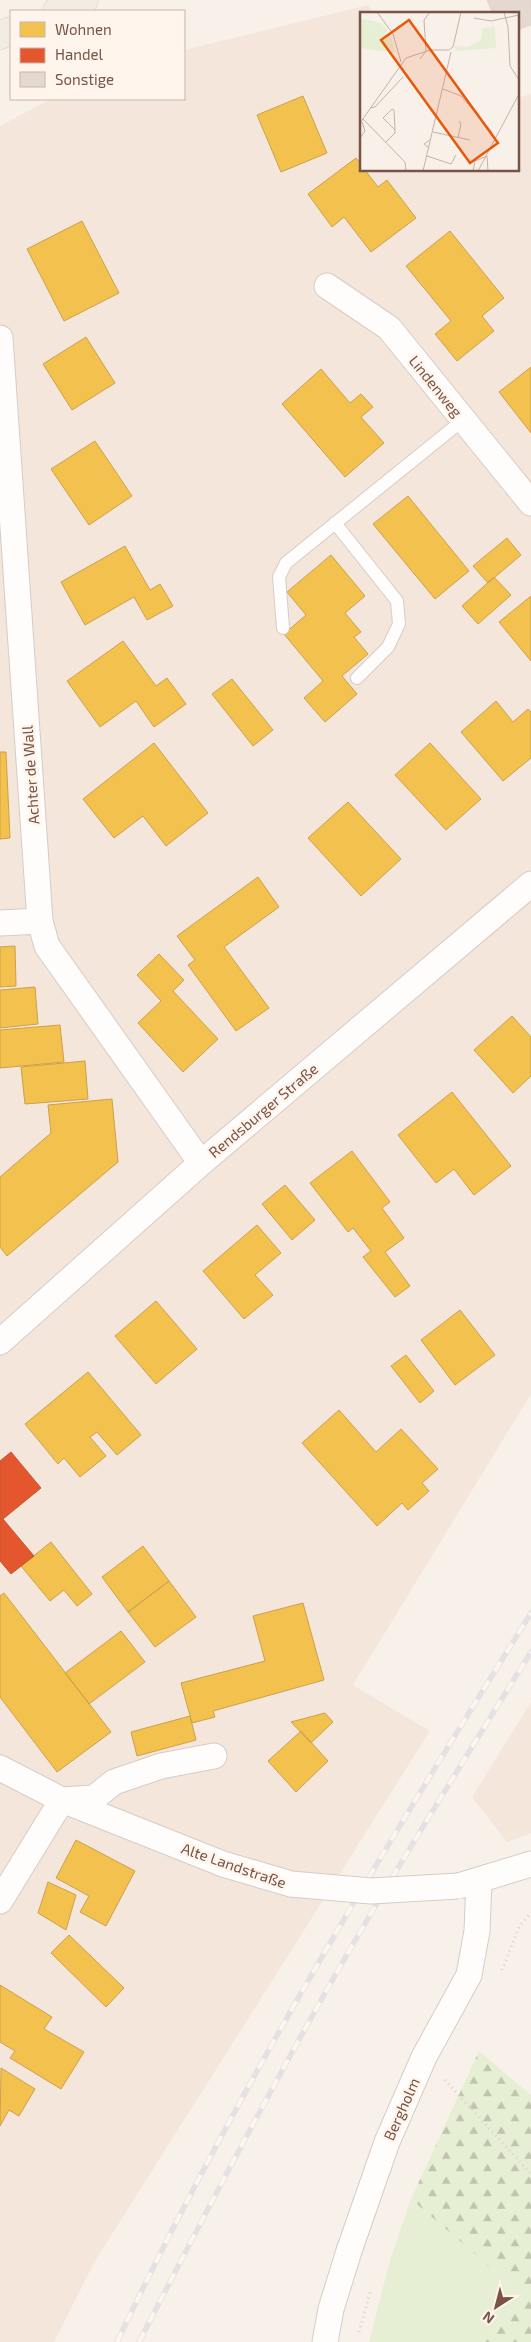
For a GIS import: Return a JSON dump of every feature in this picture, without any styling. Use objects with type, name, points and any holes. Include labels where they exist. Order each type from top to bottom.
[{"type":"main road","points":[[59,10],[84,0]]},
{"type":"street","name":"Lindenweg","points":[[327,286],[389,328],[531,503]]},
{"type":"street","name":"Achter de Wall","points":[[0,338],[40,920],[48,946],[201,1163]]},
{"type":"street","name":"Rendsburger Straße","points":[[0,1342],[201,1163],[531,884]]},
{"type":"street","points":[[0,923],[40,920]]},
{"type":"street","points":[[0,1901],[62,1800],[94,1798],[114,1782],[161,1766],[214,1756]]},
{"type":"street","name":"Alte Landstraße","points":[[0,1768],[62,1800],[223,1864],[291,1884],[371,1891],[468,1883],[531,1864]]},
{"type":"street","name":"Bergholm","points":[[325,2342],[331,2309],[348,2251],[387,2142],[424,2057],[469,1975],[477,1931],[468,1883]]},
{"type":"lane","points":[[283,628],[279,577],[286,564],[463,420]]},
{"type":"lane","points":[[335,523],[397,601],[399,624],[388,647],[357,678]]},
{"type":"path","points":[[440,2075],[531,2174]]},
{"type":"shaded area","points":[[368,5],[373,12],[360,12],[360,171],[518,171],[518,98],[531,94],[531,1394],[353,1685],[430,1731],[95,2261],[54,2342],[0,2342],[0,126],[49,100],[185,100],[185,50]]},
{"type":"shaded area","points":[[531,1702],[531,1833],[507,1842],[472,1797]]},
{"type":"green space","points":[[479,2051],[531,2095],[531,2342],[485,2342],[524,2296],[411,2199]]},
{"type":"green space","points":[[411,2199],[524,2296],[485,2342],[369,2342],[390,2260]]},
{"type":"building: Wohnen","points":[[303,96],[327,153],[281,172],[257,115]]},
{"type":"building: Wohnen","points":[[356,158],[360,163],[360,171],[366,171],[378,187],[387,180],[416,218],[371,252],[344,217],[332,227],[308,194]]},
{"type":"building: Wohnen","points":[[82,221],[119,293],[64,321],[27,249]]},
{"type":"building: Wohnen","points":[[450,231],[504,298],[482,316],[494,331],[457,361],[435,334],[451,321],[406,266]]},
{"type":"building: Wohnen","points":[[86,337],[115,383],[72,410],[43,364]]},
{"type":"building: Wohnen","points":[[531,367],[531,433],[499,392]]},
{"type":"building: Wohnen","points":[[321,369],[350,403],[361,394],[373,407],[361,417],[384,443],[345,477],[282,404]]},
{"type":"building: Wohnen","points":[[95,441],[132,496],[89,525],[51,469]]},
{"type":"building: Wohnen","points":[[408,496],[469,571],[435,599],[373,524]]},
{"type":"building: Wohnen","points":[[507,538],[521,555],[488,583],[473,566]]},
{"type":"building: Wohnen","points":[[125,546],[150,590],[160,584],[173,606],[147,620],[134,597],[85,625],[61,582]]},
{"type":"building: Wohnen","points":[[331,555],[365,596],[345,613],[361,632],[354,637],[368,654],[342,676],[357,694],[325,722],[304,698],[323,681],[284,634],[306,615],[287,592]]},
{"type":"building: Wohnen","points":[[494,577],[511,595],[478,624],[462,606]]},
{"type":"building: Wohnen","points":[[531,596],[531,661],[499,622]]},
{"type":"building: Wohnen","points":[[123,641],[156,686],[167,678],[186,704],[154,727],[136,701],[100,727],[67,681]]},
{"type":"building: Wohnen","points":[[232,679],[273,730],[253,746],[212,694]]},
{"type":"building: Wohnen","points":[[496,701],[513,722],[528,709],[531,712],[531,758],[503,781],[461,732]]},
{"type":"building: Wohnen","points":[[154,743],[208,813],[166,846],[143,816],[114,838],[83,799]]},
{"type":"building: Wohnen","points":[[430,743],[481,799],[446,830],[395,775]]},
{"type":"building: Wohnen","points":[[0,752],[6,752],[10,838],[0,839]]},
{"type":"building: Wohnen","points":[[348,802],[401,859],[361,896],[308,838]]},
{"type":"building: Wohnen","points":[[258,877],[279,907],[224,947],[269,1008],[236,1031],[188,965],[195,960],[177,936]]},
{"type":"building: Wohnen","points":[[15,946],[16,986],[0,987],[0,947]]},
{"type":"building: Wohnen","points":[[159,954],[184,980],[173,991],[218,1039],[183,1072],[138,1023],[161,1001],[137,975]]},
{"type":"building: Wohnen","points":[[35,987],[38,1024],[0,1028],[0,990]]},
{"type":"building: Wohnen","points":[[512,1016],[531,1037],[531,1076],[513,1093],[474,1050]]},
{"type":"building: Wohnen","points":[[60,1025],[64,1062],[0,1068],[0,1030]]},
{"type":"building: Wohnen","points":[[85,1061],[88,1099],[25,1104],[21,1067]]},
{"type":"building: Wohnen","points":[[452,1092],[511,1166],[474,1195],[454,1169],[436,1183],[398,1135]]},
{"type":"building: Wohnen","points":[[112,1099],[118,1162],[7,1256],[0,1247],[0,1177],[51,1133],[48,1105]]},
{"type":"building: Wohnen","points":[[352,1151],[390,1202],[382,1208],[404,1238],[385,1252],[410,1286],[395,1297],[363,1257],[371,1251],[353,1228],[348,1232],[310,1183]]},
{"type":"building: Wohnen","points":[[285,1185],[315,1220],[292,1240],[262,1204]]},
{"type":"building: Wohnen","points":[[257,1225],[281,1253],[255,1275],[273,1295],[244,1319],[203,1271]]},
{"type":"building: Wohnen","points":[[156,1301],[197,1349],[156,1384],[115,1336]]},
{"type":"building: Wohnen","points":[[460,1310],[495,1355],[455,1385],[421,1340]]},
{"type":"building: Wohnen","points":[[406,1355],[434,1391],[420,1403],[391,1366]]},
{"type":"building: Wohnen","points":[[88,1372],[141,1435],[117,1455],[97,1432],[90,1437],[106,1456],[80,1477],[64,1458],[58,1464],[25,1424]]},
{"type":"building: Wohnen","points":[[339,1410],[376,1452],[401,1429],[438,1469],[422,1483],[429,1491],[408,1510],[402,1503],[377,1526],[302,1443]]},
{"type":"building: Wohnen","points":[[51,1542],[92,1594],[77,1606],[64,1590],[50,1601],[21,1566]]},
{"type":"building: Wohnen","points":[[143,1546],[169,1581],[128,1612],[102,1577]]},
{"type":"building: Wohnen","points":[[169,1581],[196,1617],[155,1647],[128,1612]]},
{"type":"building: Wohnen","points":[[4,1593],[111,1732],[57,1772],[0,1697],[0,1596]]},
{"type":"building: Wohnen","points":[[303,1603],[324,1680],[213,1711],[215,1717],[192,1723],[181,1683],[265,1661],[253,1616]]},
{"type":"building: Wohnen","points":[[121,1631],[145,1662],[89,1704],[65,1673]]},
{"type":"building: Wohnen","points":[[325,1713],[333,1722],[311,1743],[291,1722]]},
{"type":"building: Wohnen","points":[[190,1716],[196,1740],[137,1756],[131,1732]]},
{"type":"building: Wohnen","points":[[301,1731],[328,1761],[296,1792],[268,1761]]},
{"type":"building: Wohnen","points":[[76,1840],[135,1871],[106,1926],[80,1912],[89,1896],[56,1878]]},
{"type":"building: Wohnen","points":[[48,1882],[76,1895],[66,1930],[38,1913]]},
{"type":"building: Wohnen","points":[[69,1935],[124,1988],[106,2007],[51,1953]]},
{"type":"building: Wohnen","points":[[0,1985],[52,2017],[44,2029],[84,2052],[61,2089],[10,2058],[15,2051],[0,2042]]},
{"type":"building: Wohnen","points":[[1,2068],[35,2089],[19,2116],[9,2110],[0,2126]]},
{"type":"building: Handel","points":[[11,1452],[41,1488],[3,1519],[34,1556],[11,1574],[0,1561],[0,1461]]},
{"type":"building: Sonstige","points":[[487,0],[531,0],[531,25],[518,30],[518,12],[492,12]]},
{"type":"railway","points":[[117,2342],[163,2248],[262,2063],[367,1881],[531,1613]]},
{"type":"railway","points":[[139,2342],[248,2134],[341,1965],[421,1830],[531,1652]]}]
